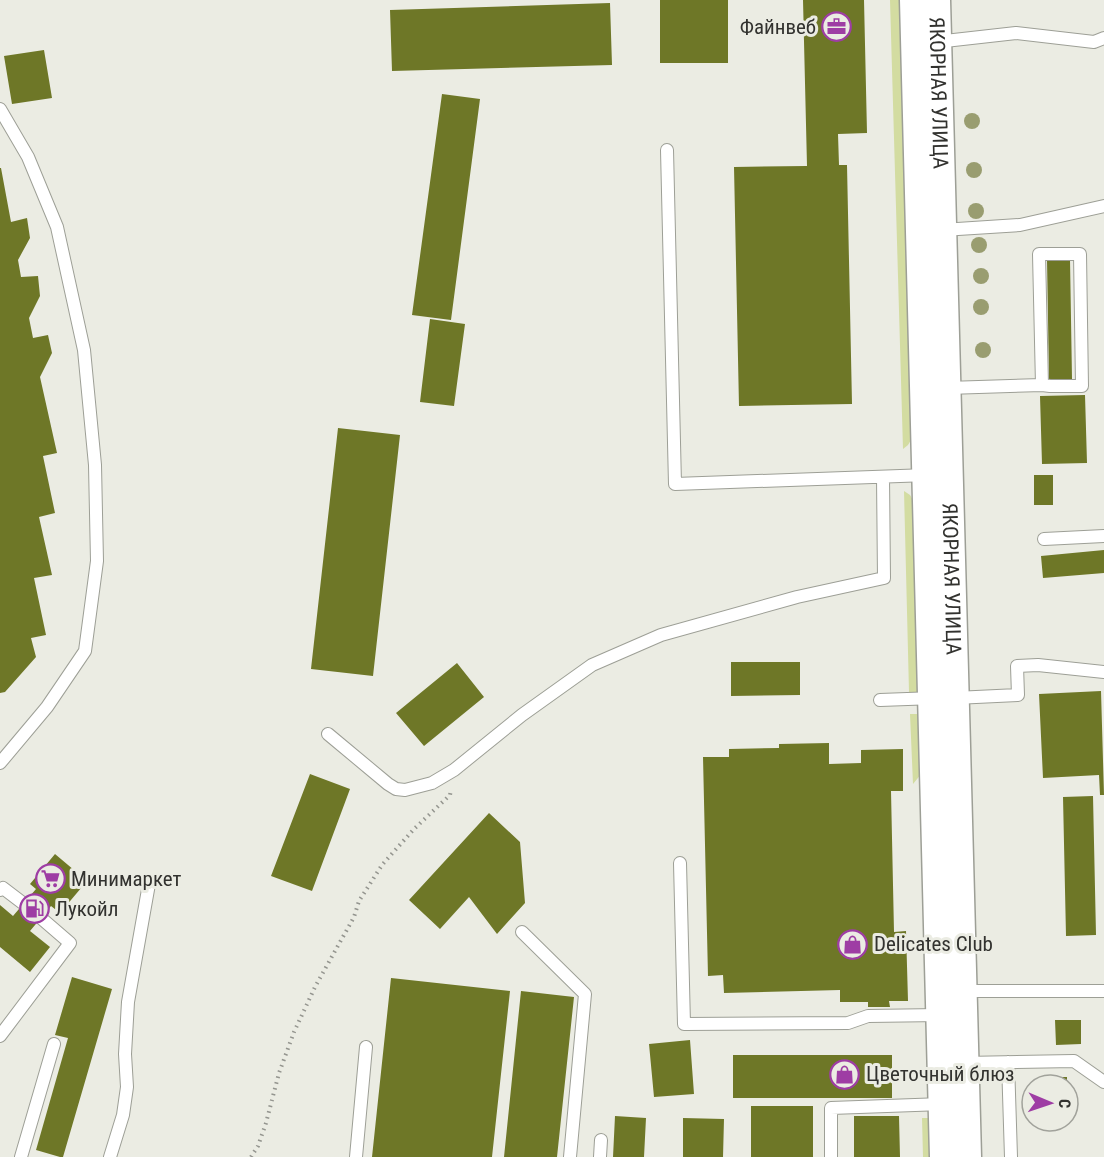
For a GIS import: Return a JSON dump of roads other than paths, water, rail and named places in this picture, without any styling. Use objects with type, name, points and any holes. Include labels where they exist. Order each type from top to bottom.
[{"type":"street","name":"ЯКОРНАЯ УЛИЦА","points":[[914,0],[926,42],[954,1104],[966,1157]]},
{"type":"street","name":"ЯКОРНАЯ УЛИЦА","points":[[926,42],[936,0]]},
{"type":"street","name":"ЯКОРНАЯ УЛИЦА","points":[[931,231],[946,388],[937,475]]},
{"type":"street","name":"ЯКОРНАЯ УЛИЦА","points":[[944,1157],[954,1104]]},
{"type":"lane","points":[[926,42],[1016,33],[1094,42],[1104,38]]},
{"type":"lane","points":[[0,109],[28,157],[57,227],[72,294],[84,350],[95,465],[98,561],[85,651],[47,707],[0,763]]},
{"type":"lane","points":[[667,150],[675,484],[937,475]]},
{"type":"lane","points":[[931,231],[1020,225],[1104,206]]},
{"type":"lane","points":[[946,388],[1082,386],[1080,254],[1039,255],[1042,385]]},
{"type":"lane","points":[[328,734],[396,789],[405,790],[432,783],[454,770],[522,715],[592,665],[661,635],[797,597],[884,578],[883,477]]},
{"type":"lane","points":[[1044,538],[1104,536]]},
{"type":"lane","points":[[880,700],[1018,695],[1017,666],[1038,665],[1104,672]]},
{"type":"lane","points":[[680,863],[684,1024],[848,1023],[868,1016],[951,1003],[1104,991]]},
{"type":"lane","points":[[110,1157],[123,1116],[128,1087],[125,1054],[128,1002],[149,884]]},
{"type":"lane","points":[[0,890],[3,888],[24,904]]},
{"type":"lane","points":[[0,1036],[70,943],[41,918]]},
{"type":"lane","points":[[522,932],[585,994],[570,1157]]},
{"type":"lane","points":[[21,1157],[54,1044]]},
{"type":"lane","points":[[356,1157],[366,1047]]},
{"type":"lane","points":[[953,1063],[1074,1060],[1104,1082]]},
{"type":"lane","points":[[1008,1062],[1011,1157]]},
{"type":"lane","points":[[831,1157],[831,1108],[954,1104]]},
{"type":"lane","points":[[600,1157],[601,1140]]},
{"type":"place","name":"Файнвеб","points":[[837,27]]},
{"type":"place","name":"Минимаркет","points":[[50,879]]},
{"type":"place","name":"Лукойл","points":[[34,909]]},
{"type":"place","name":"Delicates Club","points":[[853,944]]},
{"type":"place","name":"Цветочный блюз","points":[[845,1074]]}]
